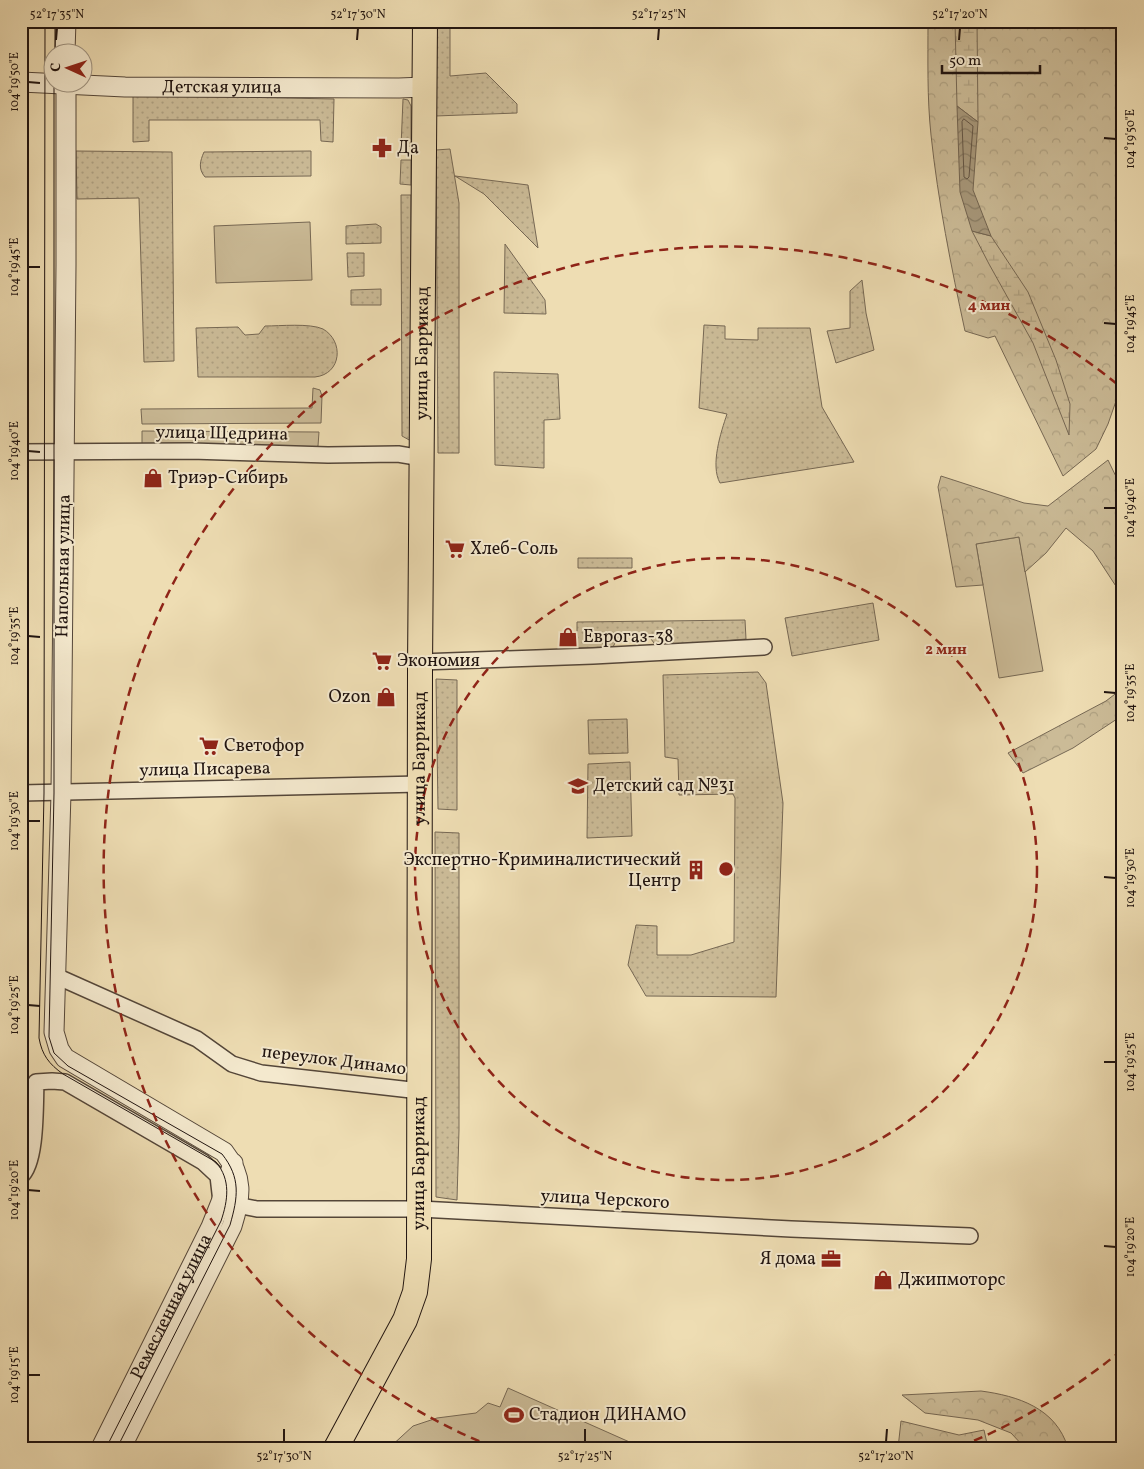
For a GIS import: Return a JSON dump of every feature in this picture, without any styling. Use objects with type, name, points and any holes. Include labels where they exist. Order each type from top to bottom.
[{"type":"main road","name":"улица Баррикад","points":[[336,1448],[405,1320],[415,1292],[419,1259],[420,662],[425,21]]},
{"type":"street","points":[[65,42],[66,21]]},
{"type":"street","name":"Детская улица","points":[[21,82],[42,83]]},
{"type":"street","name":"Детская улица","points":[[92,85],[221,88],[424,87]]},
{"type":"street","name":"Напольная улица","points":[[59,1048],[54,1032],[61,793],[65,452],[66,92]]},
{"type":"street","name":"улица Щедрина","points":[[21,452],[191,451],[328,455],[391,454],[422,458]]},
{"type":"street","points":[[420,662],[593,656],[764,647]]},
{"type":"street","name":"улица Писарева","points":[[21,793],[420,784]]},
{"type":"street","name":"переулок Динамо","points":[[56,976],[197,1039],[232,1064],[261,1073],[420,1090]]},
{"type":"street","name":"Ремесленная улица","points":[[59,1048],[64,1058],[224,1152],[233,1163],[238,1176],[240,1191],[207,1235],[101,1448]]},
{"type":"street","points":[[21,1176],[26,1172],[32,1151],[36,1082],[64,1082],[203,1162],[218,1176],[230,1204]]},
{"type":"street","name":"Ремесленная улица","points":[[120,1448],[232,1226],[230,1204]]},
{"type":"street","name":"улица Черского","points":[[230,1204],[257,1209],[420,1209],[775,1228],[970,1236]]},
{"type":"green space","points":[[435,21],[450,21],[450,76],[486,73],[517,104],[517,113],[435,116]]},
{"type":"green space","points":[[928,21],[1123,21],[1123,381],[1108,424],[1096,449],[1063,476],[995,336],[988,338],[965,331],[945,233],[931,135]]},
{"type":"green space","points":[[955,21],[977,21],[978,122],[957,106]]},
{"type":"green space","points":[[133,95],[334,99],[333,142],[321,141],[320,120],[149,120],[149,141],[133,142]]},
{"type":"green space","points":[[403,99],[408,100],[411,106],[411,146],[401,147]]},
{"type":"green space","points":[[450,149],[459,203],[459,453],[438,453],[436,150]]},
{"type":"green space","points":[[76,151],[172,152],[174,361],[144,362],[139,198],[77,199]]},
{"type":"green space","points":[[311,151],[311,176],[205,177],[201,168],[204,152]]},
{"type":"green space","points":[[401,160],[411,160],[411,185],[400,184]]},
{"type":"green space","points":[[455,176],[528,185],[538,248],[484,194]]},
{"type":"green space","points":[[401,195],[411,195],[411,441],[402,436]]},
{"type":"green space","points":[[310,222],[312,280],[216,283],[214,226]]},
{"type":"green space","points":[[376,224],[381,227],[381,243],[346,244],[346,226]]},
{"type":"green space","points":[[972,231],[991,236],[1028,292],[1056,360],[1070,404],[1069,435],[1033,343]]},
{"type":"green space","points":[[505,244],[545,300],[546,314],[504,313]]},
{"type":"green space","points":[[347,253],[364,253],[364,276],[348,277]]},
{"type":"green space","points":[[862,280],[866,313],[874,350],[836,363],[827,331],[850,328],[850,291]]},
{"type":"green space","points":[[381,289],[381,305],[351,305],[351,290]]},
{"type":"green space","points":[[303,325],[323,329],[330,334],[337,349],[335,364],[324,375],[315,377],[198,377],[196,328],[238,327],[245,335],[259,334],[265,326]]},
{"type":"green space","points":[[704,325],[725,326],[725,339],[758,340],[758,328],[810,328],[822,407],[854,462],[720,483],[717,476],[716,458],[727,414],[699,408]]},
{"type":"green space","points":[[494,372],[558,374],[560,419],[544,420],[544,468],[495,465]]},
{"type":"green space","points":[[313,388],[320,390],[322,396],[321,423],[142,424],[141,409],[312,408]]},
{"type":"green space","points":[[142,431],[319,432],[318,446],[312,449],[142,445]]},
{"type":"green space","points":[[1108,460],[1123,491],[1123,597],[1093,551],[1066,528],[1046,553],[1025,572],[1019,537],[976,544],[983,585],[956,587],[938,487],[941,476],[1024,503],[1048,506]]},
{"type":"green space","points":[[1019,537],[1043,671],[999,678],[976,544]]},
{"type":"green space","points":[[578,558],[632,558],[632,568],[578,568]]},
{"type":"green space","points":[[873,603],[879,640],[792,656],[785,618]]},
{"type":"green space","points":[[745,620],[746,639],[657,647],[648,635],[618,637],[613,647],[577,648],[577,622]]},
{"type":"green space","points":[[758,672],[766,683],[783,803],[776,997],[646,996],[628,965],[636,925],[657,926],[657,955],[691,955],[734,942],[735,798],[733,794],[679,795],[678,759],[665,757],[663,675]]},
{"type":"green space","points":[[436,679],[457,680],[457,810],[438,809]]},
{"type":"green space","points":[[1123,688],[1123,715],[1073,748],[1023,773],[1008,753],[1106,701]]},
{"type":"green space","points":[[627,719],[628,753],[589,754],[588,720]]},
{"type":"green space","points":[[630,762],[632,836],[587,838],[588,764]]},
{"type":"green space","points":[[435,832],[459,833],[459,1130],[457,1200],[436,1197]]},
{"type":"green space","name":"Стадион ДИНАМО","points":[[508,1388],[643,1448],[389,1448],[413,1426],[437,1418],[476,1413],[488,1403],[500,1407]]},
{"type":"green space","points":[[981,1391],[1009,1396],[1034,1406],[1055,1423],[1068,1448],[1025,1448],[1011,1433],[978,1420],[925,1413],[902,1395]]},
{"type":"green space","points":[[901,1421],[959,1435],[984,1430],[988,1448],[898,1448]]},
{"type":"water","points":[[957,106],[978,122],[973,190],[991,236],[972,231],[960,192]]},
{"type":"water","points":[[1123,417],[1123,472],[1117,451]]},
{"type":"tram line","points":[[45,21],[44,793],[39,1038],[47,1059],[63,1074],[216,1162],[224,1176],[227,1190],[221,1221],[106,1448]]},
{"type":"tram line","points":[[55,21],[55,42]]},
{"type":"tram line","points":[[54,92],[54,793],[49,1037],[54,1053],[68,1066],[222,1154],[232,1171],[236,1188],[235,1205],[230,1225],[117,1448]]},
{"type":"place","name":"Да","points":[[382,148]]},
{"type":"place","name":"Триэр-Сибирь","points":[[153,478]]},
{"type":"place","name":"Хлеб-Соль","points":[[455,549]]},
{"type":"place","name":"Еврогаз-38","points":[[568,637]]},
{"type":"place","name":"Экономия","points":[[382,661]]},
{"type":"place","name":"Ozon","points":[[386,697]]},
{"type":"place","name":"Светофор","points":[[209,746]]},
{"type":"place","name":"Детский сад №31","points":[[578,786]]},
{"type":"place","name":"Экспертно-Криминалистический Центр","points":[[696,870]]},
{"type":"place","name":"Я дома","points":[[831,1259]]},
{"type":"place","name":"Джипмоторс","points":[[883,1280]]},
{"type":"place","name":"Стадион ДИНАМО","points":[[514,1415]]}]
